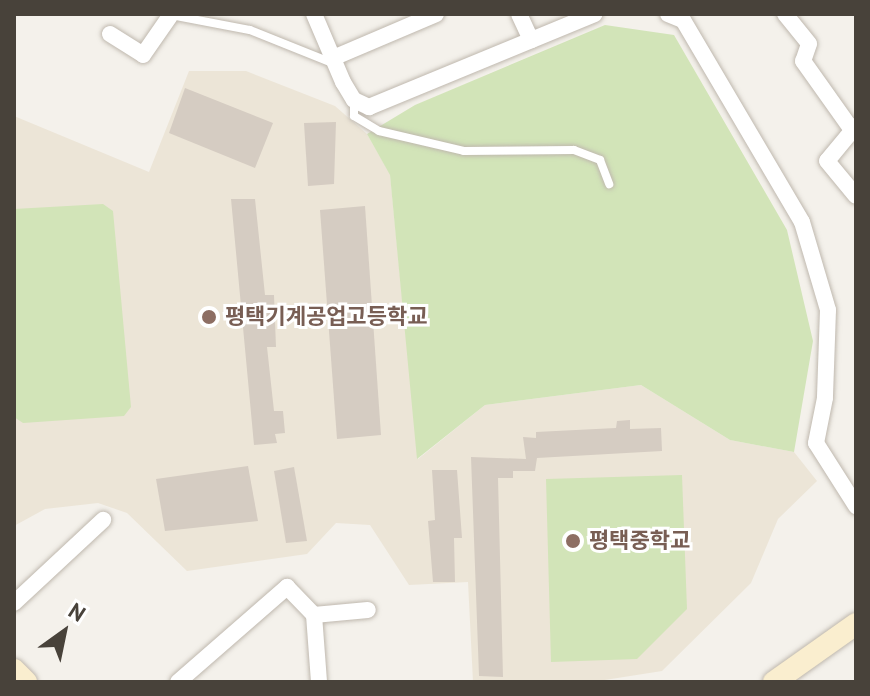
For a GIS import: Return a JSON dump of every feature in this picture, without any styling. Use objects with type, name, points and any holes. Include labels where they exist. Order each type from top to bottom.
[{"type":"street","points":[[334,61],[436,14]]},
{"type":"street","points":[[519,14],[531,40]]},
{"type":"street","points":[[319,15],[334,61],[354,100],[369,107],[595,14]]},
{"type":"street","points":[[668,14],[683,20],[802,222],[828,310],[825,398],[816,443],[856,506]]},
{"type":"street","points":[[785,14],[809,44],[803,61],[854,128],[827,161],[856,196]]},
{"type":"street","points":[[110,34],[143,55],[170,15]]},
{"type":"street","points":[[14,603],[103,520]]},
{"type":"street","points":[[178,682],[287,587],[314,615],[319,682]]},
{"type":"street","points":[[314,615],[368,610]]},
{"type":"street","points":[[774,682],[856,624]]},
{"type":"street","points":[[14,670],[26,682]]},
{"type":"lane","points":[[170,15],[250,30],[334,61]]},
{"type":"lane","points":[[354,100],[354,116],[379,131],[464,151],[574,150],[600,160],[609,184]]},
{"type":"shaded area","name":"평택기계공업고등학교","points":[[189,71],[246,71],[335,106],[367,134],[390,174],[418,459],[485,405],[641,385],[730,440],[794,452],[817,481],[778,519],[751,583],[662,671],[592,682],[473,682],[468,582],[409,585],[370,525],[336,523],[307,554],[187,571],[127,513],[98,503],[45,509],[14,526],[14,116],[149,172]]},
{"type":"green space","points":[[605,25],[674,35],[787,230],[813,341],[794,452],[730,440],[641,385],[485,405],[417,459],[390,175],[367,134],[415,105]]},
{"type":"green space","points":[[103,204],[113,211],[131,407],[124,416],[23,423],[14,417],[14,209]]},
{"type":"green space","points":[[682,475],[687,609],[637,659],[551,662],[546,479]]},
{"type":"building","points":[[185,88],[273,123],[255,168],[169,133]]},
{"type":"building","points":[[336,122],[334,184],[308,186],[304,123]]},
{"type":"building","points":[[231,199],[255,199],[265,295],[274,295],[276,347],[267,347],[274,411],[283,411],[285,433],[275,434],[277,443],[254,445]]},
{"type":"building","points":[[365,206],[381,435],[337,439],[320,210]]},
{"type":"building","points":[[630,420],[630,429],[661,428],[662,451],[537,458],[535,471],[513,471],[513,478],[498,478],[503,677],[479,676],[471,457],[526,459],[523,437],[536,438],[536,432],[616,428],[617,421]]},
{"type":"building","points":[[248,466],[258,521],[165,531],[156,479]]},
{"type":"building","points":[[294,467],[307,541],[286,543],[274,471]]},
{"type":"building","points":[[432,470],[457,470],[462,538],[454,538],[455,582],[433,582],[428,521],[435,520]]},
{"type":"place","name":"평택기계공업고등학교","points":[[209,317]]},
{"type":"place","name":"평택중학교","points":[[573,541]]}]
